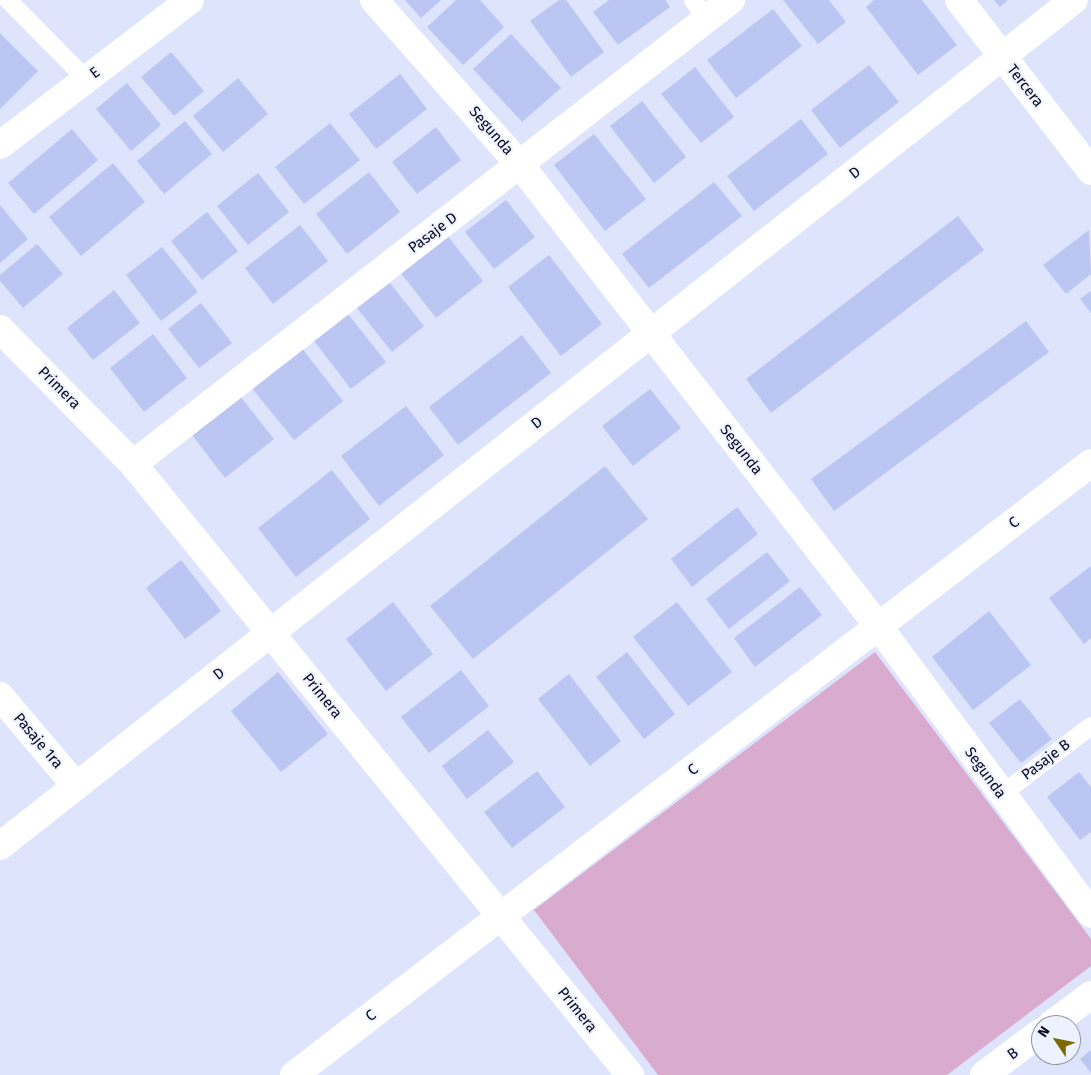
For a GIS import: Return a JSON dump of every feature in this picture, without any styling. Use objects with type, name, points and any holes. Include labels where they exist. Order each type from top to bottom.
[{"type":"street","name":"E","points":[[0,145],[190,0]]},
{"type":"street","name":"Segunda","points":[[374,0],[521,166],[879,627],[1001,795],[1091,914]]},
{"type":"street","name":"Pasaje D","points":[[133,464],[521,166],[700,10],[731,0]]},
{"type":"street","name":"Tercera","points":[[959,0],[1091,171]]},
{"type":"street","name":"D","points":[[0,846],[1074,0]]},
{"type":"street","name":"Primera","points":[[0,329],[133,464],[629,1075]]},
{"type":"street","name":"C","points":[[294,1075],[502,918],[1091,463]]},
{"type":"street","name":"Pasaje 1ra","points":[[0,696],[76,786]]},
{"type":"street","points":[[1064,1015],[1091,995]]},
{"type":"street","name":"B","points":[[984,1075],[1031,1040]]},
{"type":"lane","points":[[8,0],[86,79]]},
{"type":"lane","name":"Pasaje B","points":[[1001,795],[1091,726]]},
{"type":"shaded area","points":[[875,652],[1091,939],[1091,966],[947,1075],[658,1075],[534,910]]},
{"type":"building","points":[[405,0],[441,0],[421,18]]},
{"type":"building","points":[[456,0],[480,0],[504,27],[463,65],[427,27]]},
{"type":"building","points":[[559,0],[566,0],[604,52],[571,77],[530,21]]},
{"type":"building","points":[[609,0],[665,0],[670,7],[618,45],[593,12]]},
{"type":"building","points":[[783,0],[829,0],[846,22],[818,44]]},
{"type":"building","points":[[874,0],[922,0],[957,45],[918,75],[866,7]]},
{"type":"building","points":[[994,0],[1008,0],[1000,7]]},
{"type":"building","points":[[773,9],[802,46],[736,98],[707,60]]},
{"type":"building","points":[[0,33],[38,71],[0,109]]},
{"type":"building","points":[[511,34],[561,88],[522,122],[473,69]]},
{"type":"building","points":[[171,52],[204,91],[174,116],[141,77]]},
{"type":"building","points":[[869,65],[899,102],[840,148],[811,110]]},
{"type":"building","points":[[695,67],[734,117],[701,143],[661,94]]},
{"type":"building","points":[[400,74],[427,109],[376,149],[349,114]]},
{"type":"building","points":[[238,78],[268,114],[223,152],[193,116]]},
{"type":"building","points":[[127,83],[161,125],[131,151],[96,109]]},
{"type":"building","points":[[642,101],[686,157],[654,183],[610,126]]},
{"type":"building","points":[[801,119],[828,154],[754,211],[727,176]]},
{"type":"building","points":[[185,121],[212,154],[164,194],[137,161]]},
{"type":"building","points":[[330,123],[360,160],[304,204],[275,167]]},
{"type":"building","points":[[436,127],[461,160],[417,194],[392,162]]},
{"type":"building","points":[[72,129],[98,160],[34,214],[8,183]]},
{"type":"building","points":[[594,134],[646,199],[605,231],[554,165]]},
{"type":"building","points":[[113,163],[145,202],[81,256],[49,217]]},
{"type":"building","points":[[369,172],[400,212],[347,254],[316,214]]},
{"type":"building","points":[[258,173],[289,212],[248,245],[217,206]]},
{"type":"building","points":[[714,182],[742,216],[649,288],[622,254]]},
{"type":"building","points":[[506,200],[535,237],[494,269],[465,232]]},
{"type":"building","points":[[0,205],[28,239],[0,263]]},
{"type":"building","points":[[207,212],[238,251],[202,280],[171,241]]},
{"type":"building","points":[[958,216],[984,250],[771,413],[746,379]]},
{"type":"building","points":[[300,225],[328,261],[273,304],[245,268]]},
{"type":"building","points":[[1089,230],[1091,274],[1066,294],[1043,265]]},
{"type":"building","points":[[447,235],[483,281],[436,318],[400,272]]},
{"type":"building","points":[[37,244],[63,274],[23,308],[0,281],[0,275]]},
{"type":"building","points":[[162,247],[198,292],[161,321],[126,275]]},
{"type":"building","points":[[549,255],[602,324],[561,356],[508,287]]},
{"type":"building","points":[[390,283],[424,326],[392,352],[357,308]]},
{"type":"building","points":[[114,290],[140,323],[93,360],[67,328]]},
{"type":"building","points":[[1091,291],[1091,313],[1080,299]]},
{"type":"building","points":[[201,303],[232,343],[199,368],[168,329]]},
{"type":"building","points":[[348,314],[386,362],[351,389],[314,341]]},
{"type":"building","points":[[1026,321],[1049,352],[834,511],[811,479]]},
{"type":"building","points":[[153,334],[187,378],[144,412],[110,368]]},
{"type":"building","points":[[522,335],[551,373],[458,445],[429,407]]},
{"type":"building","points":[[301,347],[343,401],[294,440],[251,387]]},
{"type":"building","points":[[650,389],[681,428],[633,466],[602,426]]},
{"type":"building","points":[[240,396],[274,439],[225,478],[192,435]]},
{"type":"building","points":[[406,406],[444,455],[379,506],[341,456]]},
{"type":"building","points":[[605,466],[648,519],[473,659],[430,606]]},
{"type":"building","points":[[332,470],[370,519],[296,577],[258,528]]},
{"type":"building","points":[[737,507],[758,534],[692,587],[671,559]]},
{"type":"building","points":[[767,552],[790,581],[729,629],[706,599]]},
{"type":"building","points":[[181,560],[221,611],[185,639],[146,588]]},
{"type":"building","points":[[1091,566],[1091,638],[1084,644],[1049,598]]},
{"type":"building","points":[[800,587],[822,615],[755,667],[734,638]]},
{"type":"building","points":[[393,602],[433,654],[386,691],[346,639]]},
{"type":"building","points":[[677,602],[732,672],[688,706],[633,637]]},
{"type":"building","points":[[989,611],[1031,665],[973,710],[932,657]]},
{"type":"building","points":[[627,652],[675,714],[644,739],[596,677]]},
{"type":"building","points":[[461,670],[489,706],[429,753],[401,717]]},
{"type":"building","points":[[278,672],[328,734],[281,772],[231,711]]},
{"type":"building","points":[[569,674],[621,741],[590,766],[538,699]]},
{"type":"building","points":[[1020,699],[1052,739],[1021,763],[989,723]]},
{"type":"building","points":[[488,730],[514,762],[467,799],[442,766]]},
{"type":"building","points":[[537,771],[565,807],[512,848],[484,812]]},
{"type":"building","points":[[1079,772],[1091,787],[1091,832],[1080,840],[1047,797]]},
{"type":"building","points":[[1091,1050],[1091,1073],[1081,1060]]}]
